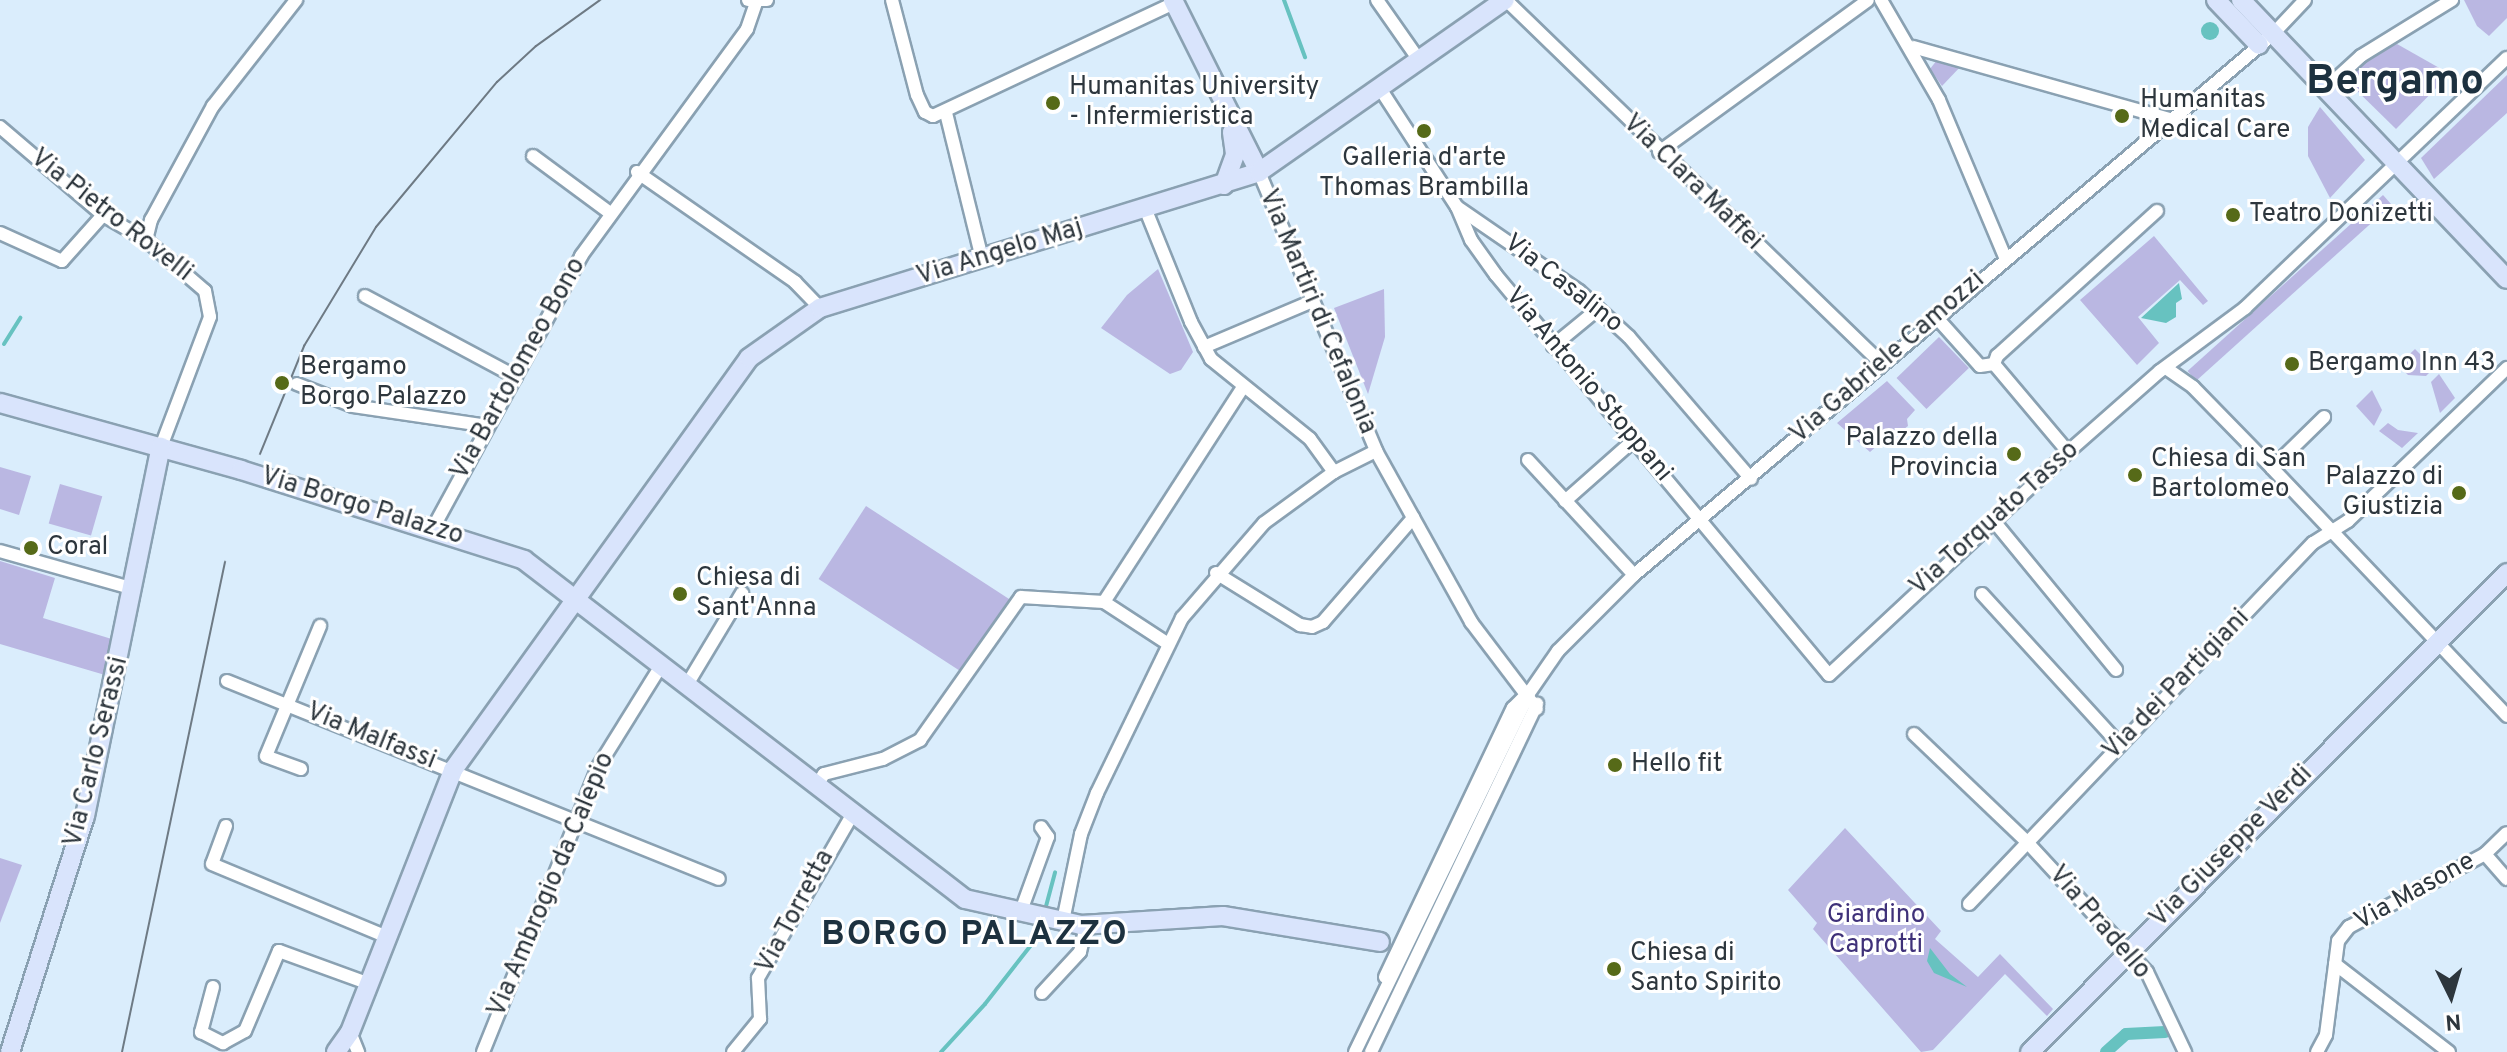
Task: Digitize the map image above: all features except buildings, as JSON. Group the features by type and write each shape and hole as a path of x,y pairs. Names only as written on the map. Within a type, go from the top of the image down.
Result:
{"street":[{"path":"892,0 925,112 946,113 1173,2 1259,172"},
{"path":"1377,0 1419,60"},
{"name":"Via Angelo Maj","path":"336,1052 350,1032 385,936 453,770 732,379 770,340 820,308 1259,172 1381,90 1506,0"},
{"name":"Via Clara Maffei","path":"1506,0 1659,152 1881,363"},
{"path":"1659,152 1868,0"},
{"path":"1881,0 1913,47 2005,257"},
{"path":"2216,0 2259,45 2292,55 2507,279"},
{"path":"2241,0 2259,45"},
{"name":"Via Gabriele Camozzi","path":"1413,945 1516,703 1529,693 1575,632 1634,575 1751,479 2005,257 2259,45 2305,0"},
{"path":"2325,89 2361,56 2452,0"},
{"path":"146,240 151,220 213,106 293,1"},
{"name":"Via Bartolomeo Bono","path":"433,528 610,213 637,172 678,125 750,20 755,1"},
{"path":"1913,47 2169,119"},
{"name":"Via Torquato Tasso","path":"1829,675 2068,452 2166,368 2245,308 2507,58"},
{"name":"Via Casalino","path":"1381,90 1457,207 1540,261 1629,337 1751,479"},
{"path":"946,113 982,258"},
{"path":"1224,185 1235,154 1229,117"},
{"name":"Via Pietro Rovelli","path":"0,127 103,215 146,240 205,291 210,317 161,447"},
{"path":"533,156 610,213"},
{"path":"637,172 795,282 820,308"},
{"name":"Via Martiri di Cefalonia","path":"1259,172 1376,451 1471,622 1513,680 1529,693 1537,709"},
{"name":"Via Antonio Stoppani","path":"1457,207 1471,240 1553,346 1829,675"},
{"path":"1145,208 1204,347 1243,387 1313,443 1334,472"},
{"path":"1994,364 1997,356 2157,211"},
{"path":"0,233 62,261 103,215"},
{"path":"365,296 516,377"},
{"path":"1204,347 1313,301"},
{"path":"1553,346 1598,309"},
{"path":"1937,318 1980,366 1994,364"},
{"path":"1994,364 2068,452"},
{"path":"2166,368 2193,387 2507,716"},
{"name":"Via dei Partigiani","path":"2027,842 2313,543 2332,532 2507,368"},
{"path":"297,384 353,406 488,426"},
{"path":"1104,602 1243,387"},
{"name":"Via Borgo Palazzo","path":"0,403 433,528 524,560 688,683 852,815 965,899 1086,925 1223,916 1380,942"},
{"path":"2272,468 2324,417"},
{"path":"1565,501 1634,440"},
{"name":"Via Carlo Serassi","path":"10,1052 85,816 161,447"},
{"path":"1061,920 1081,834 1167,643 1216,573 1264,523 1334,472 1376,451"},
{"path":"1528,460 1634,575"},
{"path":"1216,573 1300,625 1312,627 1323,622 1413,518"},
{"path":"1993,520 2116,670"},
{"path":"0,551 134,589"},
{"name":"Via Giuseppe Verdi","path":"2030,1052 2507,573"},
{"path":"688,683 742,593"},
{"path":"1982,594 2120,745"},
{"path":"817,785 824,774 883,759 920,740 1021,597 1104,602 1167,643"},
{"name":"Via Malfassi","path":"301,769 266,756 320,626"},
{"name":"Via Ambrogio da Calepio","path":"483,1052 573,823 624,720 662,664"},
{"name":"Via Gabriele Camozzi","path":"1413,945 1537,709 1542,673"},
{"name":"Via Malfassi","path":"227,681 453,770 573,823 719,879"},
{"name":"Via Gabriele Camozzi","path":"1520,740 1529,693"},
{"name":"Via Pradello","path":"1914,734 2027,842 2127,954 2147,972 2185,1052"},
{"name":"Via Torretta","path":"733,1052 760,1019 758,978 852,815"},
{"path":"226,826 212,864 385,936"},
{"path":"1025,912 1048,837 1041,827"},
{"name":"Via Masone","path":"2317,1052 2326,1035 2338,941 2349,927 2485,854 2507,833"},
{"name":"Via Pradello","path":"1969,904 2027,842"},
{"path":"2485,854 2507,879"},
{"path":"1042,993 1080,952 1086,925"},
{"path":"1380,942 1413,945"},
{"path":"1355,1052 1413,945"},
{"path":"1347,1052 1413,945"},
{"path":"213,987 201,1032 223,1043 245,1031 279,951 367,983"},
{"path":"2335,964 2449,1052"},
{"path":"1371,1052 1397,974"},
{"path":"350,1032 358,1052"}],"green space":[{"path":"2464,0 2507,0 2507,18 2489,36 2477,26"},
{"path":"2397,44 2450,74 2396,129 2347,81 2375,53"},
{"path":"1937,60 1962,65 1942,86 1930,69"},
{"path":"2507,75 2507,113 2434,179 2421,158"},
{"path":"2320,107 2365,160 2330,198 2308,156 2308,127"},
{"path":"2383,195 2392,205 2196,381 2188,371"},
{"path":"2154,236 2208,301 2203,305 2180,280 2138,317 2159,343 2137,365 2080,300"},
{"path":"1158,269 1193,352 1181,370 1170,374 1101,328 1127,295"},
{"path":"1384,289 1385,337 1368,394 1334,308"},
{"path":"1939,337 1969,368 1926,409 1897,378"},
{"path":"2415,349 2434,368 2426,376 2408,375 2398,365"},
{"path":"2439,374 2455,398 2440,413 2431,382"},
{"path":"1887,381 1915,410 1907,419 1908,426 1900,432 1896,429 1870,452 1837,423"},
{"path":"2372,390 2382,410 2374,426 2356,406"},
{"path":"2388,423 2398,430 2418,433 2402,448 2379,431"},
{"path":"0,467 31,476 19,515 0,509"},
{"path":"60,484 102,496 91,536 49,523"},
{"path":"866,506 1010,600 963,673 819,579"},
{"path":"0,561 55,578 43,618 115,640 105,675 0,644"},
{"name":"Giardino Caprotti","path":"1845,828 1941,931 1935,939 1978,977 2000,954 2053,1009 2047,1016 2005,974 1933,1050 1921,1052 1813,929 1817,923 1788,890"},
{"path":"0,858 22,865 0,923"}],"shaded area":[{"path":"2210,22 2219,31 2210,40 2201,31"},
{"path":"2179,283 2182,299 2176,303 2176,317 2166,323 2141,318"},
{"path":"1930,948 1950,974 1967,987 1934,973 1927,961"}],"waterway":[{"path":"1284,0 1305,57"},
{"path":"4,344 20,318"},
{"path":"1045,910 1055,872"},
{"path":"941,1052 985,1004 1035,940 1041,922"},
{"path":"2106,1052 2126,1034 2165,1032"}],"tram line":[{"path":"260,454 304,346 376,227 497,82 536,46 600,0"},
{"path":"122,1052 225,562"}],"place":[{"name":"Humanitas University - Infermieristica","path":"1053,103"},
{"name":"Humanitas Medical Care","path":"2122,116"},
{"name":"Galleria d'arte Thomas Brambilla","path":"1424,131"},
{"name":"Teatro Donizetti","path":"2233,215"},
{"name":"Bergamo Inn 43","path":"2292,364"},
{"name":"Bergamo Borgo Palazzo","path":"282,383"},
{"name":"Palazzo della Provincia","path":"2014,454"},
{"name":"Chiesa di San Bartolomeo","path":"2135,475"},
{"name":"Palazzo di Giustizia","path":"2459,493"},
{"name":"Coral","path":"31,548"},
{"name":"Chiesa di Sant'Anna","path":"680,594"},
{"name":"Hello fit","path":"1615,765"},
{"name":"Chiesa di Santo Spirito","path":"1614,969"}],"district":[{"name":"Bergamo","path":"2395,83"},
{"name":"BORGO PALAZZO","path":"975,936"}]}
